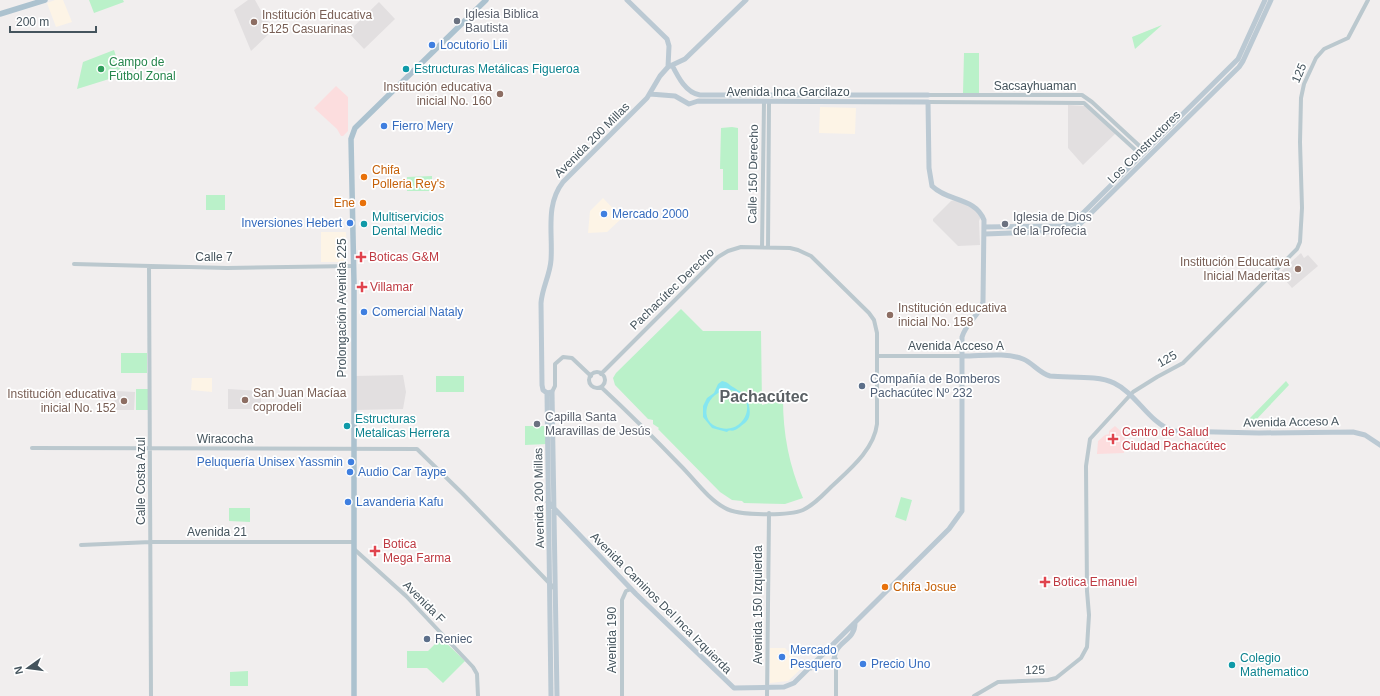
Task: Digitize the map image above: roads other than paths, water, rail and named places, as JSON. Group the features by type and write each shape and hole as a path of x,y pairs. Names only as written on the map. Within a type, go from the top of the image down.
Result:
{"main road":[{"path":"0,14 45,0"},
{"name":"Prolongación Avenida 225","path":"354,696 354,448 353,266 350,176 351,139 353,132 486,0"},
{"path":"627,0 667,39 669,46 670,66"},
{"name":"Avenida 200 Millas","path":"551,696 548,502 549,393 543,390 542,385 541,303 542,291 551,260 552,209 554,197 563,182 650,94 660,76 670,66 685,59 746,0"},
{"name":"Los Constructores","path":"984,227 1055,226 1071,224 1082,215 1238,59 1265,0"},
{"name":"Los Constructores","path":"985,234 1068,231 1077,227 1239,67 1271,0"},
{"name":"Avenida Inca Garcilazo","path":"670,66 688,89 694,94 700,95 928,95"},
{"name":"Avenida Inca Garcilazo","path":"650,94 675,96 689,104 698,101 928,102"},
{"name":"Avenida Caminos Del Inca Izquierda","path":"548,502 632,589 731,686 767,688 790,686 808,670 949,529 962,511 964,331 978,312 983,302 985,234 982,214 972,204 940,192 932,186 929,168 928,102"},
{"name":"Avenida Acceso A","path":"963,356 1004,355 1018,357 1027,361 1046,375 1115,383 1130,395 1161,425 1177,432 1353,432 1369,437 1380,445"},
{"path":"549,393 555,509 557,696"},
{"name":"Avenida Caminos Del Inca Izquierda","path":"808,670 828,664 836,659 836,652 851,636 855,623"},
{"path":"845,632 849,633 851,636"},
{"path":"823,654 828,664"}],"street":[{"name":"125","path":"974,696 998,682 1048,680 1056,678 1082,658 1086,650 1089,615 1087,591 1088,447 1094,433 1117,411 1130,395 1156,377 1183,363 1297,249 1300,242 1302,208 1300,142 1301,98 1304,84 1316,58 1324,49 1348,38 1368,0"},
{"name":"Sacsayhuaman","path":"928,95 1082,95 1092,102 1143,153"},
{"name":"Calle 150 Derecho","path":"762,247 766,102"},
{"name":"Calle 150 Derecho","path":"766,102 768,247"},
{"path":"928,102 1084,103 1143,153"},
{"name":"Pachacútec Derecho","path":"601,374 718,257 728,251 741,247 790,248 811,256 869,313 874,320 877,329 877,424 874,437 864,452 814,503 803,510 792,513 738,512 726,509 720,505 630,414 601,387"},
{"name":"Calle 7","path":"74,264 219,268 353,266"},
{"name":"Calle Costa Azul","path":"149,266 151,696"},
{"name":"Avenida Acceso A","path":"878,356 963,356"},
{"path":"549,393 555,386 556,364 563,357 572,358 591,376"},
{"path":"596,373 601,374 605,382 601,387 597,388 591,385 589,379 591,376 596,373"},
{"name":"Wiracocha","path":"32,448 304,450 354,448 417,449 550,584"},
{"name":"Avenida 150 Izquierda","path":"767,696 769,513"},
{"name":"Avenida 21","path":"81,545 151,542 354,542"},
{"name":"Avenida F","path":"354,549 383,577 406,596 473,667 477,674 478,696"},
{"path":"550,584 555,589"},
{"name":"Avenida 190","path":"622,696 622,604 624,594 632,589"},
{"path":"836,659 836,696"},
{"path":"828,664 836,677"}],"water":[{"path":"722,381 726,382 744,394 747,398 750,412 749,417 745,423 734,431 727,432 712,428 703,417 703,406 707,398 714,393 718,384","holes":["730,390 739,393 745,399 747,406 743,420 738,425 730,428 721,428 713,425 708,420 707,414 707,407 710,401 715,395 722,391"]}],"place":[{"name":"Iglesia Biblica Bautista","path":"457,21"},
{"name":"Institución Educativa 5125 Casuarinas","path":"254,22"},
{"name":"Locutorio Lili","path":"432,45"},
{"name":"Campo de Fútbol Zonal","path":"101,69"},
{"name":"Estructuras Metálicas Figueroa","path":"406,69"},
{"name":"Institución educativa inicial No. 160","path":"500,94"},
{"name":"Fierro Mery","path":"384,126"},
{"name":"Chifa Polleria Rey's","path":"364,177"},
{"name":"Ene","path":"363,203"},
{"name":"Mercado 2000","path":"604,214"},
{"name":"Inversiones Hebert","path":"350,223"},
{"name":"Multiservicios Dental Medic","path":"364,224"},
{"name":"Iglesia de Dios de la Profecia","path":"1005,224"},
{"name":"Boticas G&M","path":"361,257"},
{"name":"Institución Educativa Inicial Maderitas","path":"1298,269"},
{"name":"Villamar","path":"362,287"},
{"name":"Comercial Nataly","path":"364,312"},
{"name":"Institución educativa inicial No. 158","path":"890,315"},
{"name":"Compañía de Bomberos Pachacútec Nº 232","path":"862,386"},
{"name":"San Juan Macíaa coprodeli","path":"245,400"},
{"name":"Institución educativa inicial No. 152","path":"124,401"},
{"name":"Capilla Santa Maravillas de Jesús","path":"537,424"},
{"name":"Estructuras Metalicas Herrera","path":"347,426"},
{"name":"Centro de Salud Ciudad Pachacútec","path":"1113,439"},
{"name":"Peluquería Unisex Yassmin","path":"351,462"},
{"name":"Audio Car Taype","path":"350,472"},
{"name":"Lavanderia Kafu","path":"348,502"},
{"name":"Botica Mega Farma","path":"375,551"},
{"name":"Botica Emanuel","path":"1045,582"},
{"name":"Chifa Josue","path":"885,587"},
{"name":"Reniec","path":"427,639"},
{"name":"Mercado Pesquero","path":"782,657"},
{"name":"Precio Uno","path":"863,664"},
{"name":"Colegio Mathematico","path":"1232,665"}],"district":[{"name":"Pachacútec","path":"764,396"}]}
